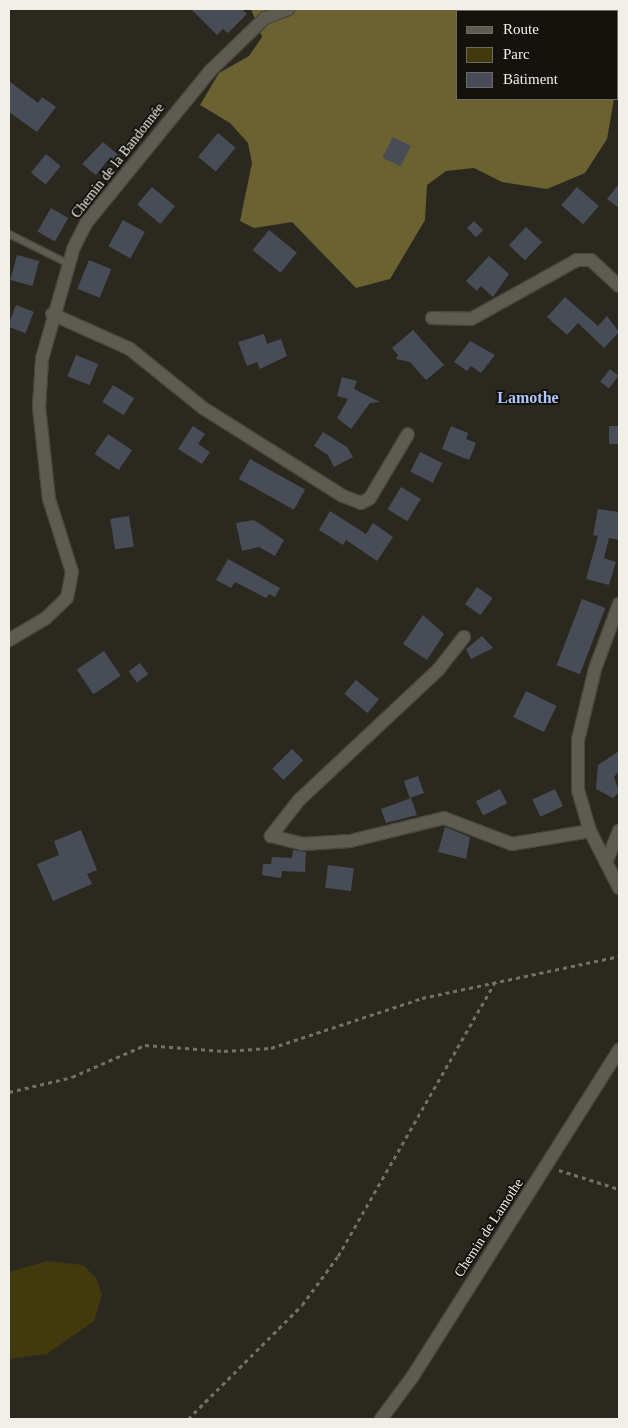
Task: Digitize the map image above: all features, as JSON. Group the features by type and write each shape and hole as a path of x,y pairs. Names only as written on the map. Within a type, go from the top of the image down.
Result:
{"street":[{"name":"Chemin de la Bandonnée","path":"9,640 46,618 67,598 72,572 49,499 40,445 42,359 52,314 67,263 87,222 210,70 266,18 288,9"},
{"path":"432,318 471,319 577,260 591,260 619,286"},
{"path":"52,314 130,349 203,408 343,496 361,503 370,498 408,434"},
{"path":"619,604 595,669 578,740 578,790 590,831 619,888"},
{"path":"464,636 438,670 299,800 271,836 302,844 350,841 444,818 512,844 590,831"},
{"path":"606,862 619,832"},
{"name":"Chemin de Lamothe","path":"381,1419 548,1166 619,1050"}],"lane":[{"path":"9,234 67,263"}],"path":[{"path":"9,1092 72,1077 145,1045 224,1051 271,1048 302,1040 358,1016 494,983 619,956"},
{"path":"188,1419 302,1305 338,1256 494,983"},
{"path":"548,1166 619,1189"}],"green space":[{"path":"47,1261 83,1265 96,1278 102,1295 94,1321 47,1354 9,1359 9,1272"}],"shaded area":[{"path":"251,9 619,9 618,46 618,10 456,10 456,100 614,100 607,139 585,173 547,189 502,182 474,168 446,171 427,185 425,220 390,279 356,288 292,222 254,228 240,221 252,163 248,143 230,123 200,105 219,73 249,56 262,37"}],"building":[{"path":"191,9 242,9 247,14 228,33 223,29 217,35"},
{"path":"9,81 38,103 42,97 56,107 37,132 9,112"},
{"path":"218,133 236,148 216,172 198,157"},
{"path":"393,137 411,146 400,167 383,157"},
{"path":"103,142 122,158 115,167 107,161 96,175 82,164"},
{"path":"46,154 61,166 46,185 31,173"},
{"path":"619,184 619,208 607,199"},
{"path":"152,187 175,206 160,224 137,205"},
{"path":"577,187 599,206 583,224 561,205"},
{"path":"51,208 68,218 55,241 38,231"},
{"path":"123,220 145,232 130,258 108,246"},
{"path":"474,221 483,230 476,237 467,228"},
{"path":"526,227 542,242 525,260 509,245"},
{"path":"269,230 297,253 281,273 253,250"},
{"path":"17,255 39,261 32,286 10,280"},
{"path":"489,256 509,274 493,297 481,286 477,291 466,281"},
{"path":"89,260 111,269 100,298 77,289"},
{"path":"565,297 598,326 607,316 619,332 604,348 578,323 567,335 547,317"},
{"path":"16,305 34,312 25,333 9,327"},
{"path":"413,330 444,365 426,380 410,362 396,359 398,355 392,348"},
{"path":"264,334 267,344 281,339 287,356 260,369 257,362 247,366 238,342"},
{"path":"470,341 495,355 481,373 471,366 467,371 454,362"},
{"path":"76,355 98,364 90,385 67,376"},
{"path":"610,369 619,376 609,388 600,382"},
{"path":"342,377 357,381 354,389 380,402 370,403 351,429 337,418 348,399 337,396"},
{"path":"113,385 134,398 124,415 102,402"},
{"path":"193,426 205,434 198,444 210,452 202,464 178,449"},
{"path":"451,426 468,433 466,439 476,443 469,460 442,449"},
{"path":"609,426 619,426 619,444 609,444"},
{"path":"323,432 347,447 353,457 334,467 328,455 314,446"},
{"path":"108,434 132,450 119,470 95,454"},
{"path":"420,452 442,463 433,483 410,472"},
{"path":"250,459 305,490 294,510 239,479"},
{"path":"401,487 421,499 407,521 388,509"},
{"path":"598,509 619,512 619,540 609,538 604,558 616,562 609,585 586,579 598,536 593,535"},
{"path":"330,511 366,534 373,523 393,537 377,561 346,540 343,545 319,530"},
{"path":"129,516 134,547 115,550 110,519"},
{"path":"254,520 284,540 275,556 259,547 242,551 236,523"},
{"path":"228,559 280,588 275,597 269,594 266,598 235,582 231,588 216,580"},
{"path":"477,587 493,598 481,615 465,604"},
{"path":"582,599 605,608 580,674 557,665"},
{"path":"423,615 444,634 427,660 403,644"},
{"path":"482,636 493,648 471,659 466,649"},
{"path":"104,651 121,676 93,694 77,669"},
{"path":"140,663 148,674 137,683 129,671"},
{"path":"356,680 379,699 367,713 344,694"},
{"path":"526,691 557,706 544,732 513,717"},
{"path":"292,749 303,760 284,780 272,769"},
{"path":"619,751 619,771 614,777 619,792 613,798 596,789 598,765"},
{"path":"418,776 424,793 410,798 404,781"},
{"path":"500,789 507,803 483,816 476,801"},
{"path":"555,789 563,806 540,817 532,800"},
{"path":"411,798 417,815 386,823 381,809"},
{"path":"445,827 470,837 466,859 438,852"},
{"path":"81,830 97,870 87,874 92,884 53,901 37,864 59,855 54,841"},
{"path":"293,850 306,852 305,872 282,871 281,878 262,875 263,864 271,864 272,857 292,858"},
{"path":"328,865 354,868 351,891 325,888"}],"district":[{"name":"Lamothe","path":"528,398"}]}
